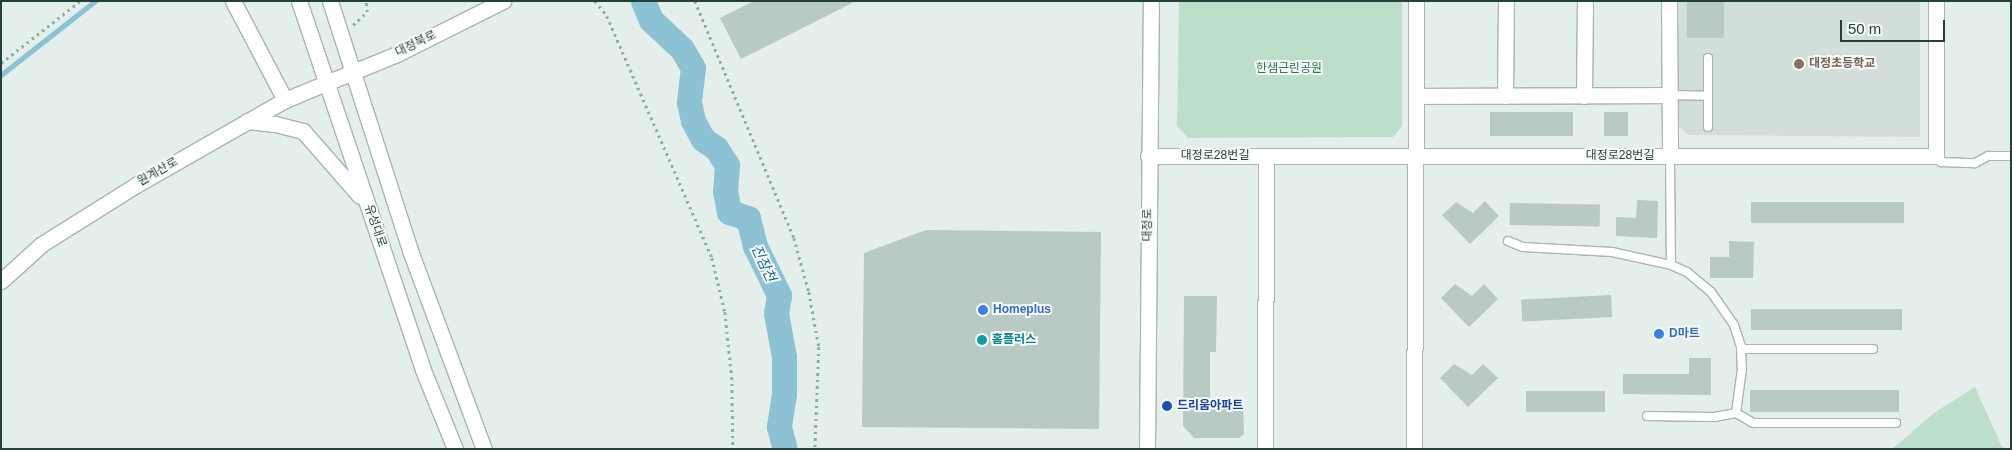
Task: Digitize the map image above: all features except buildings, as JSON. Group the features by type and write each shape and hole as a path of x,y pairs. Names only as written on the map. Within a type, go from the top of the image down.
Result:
{"street":[{"path":"233,1 284,100"},
{"name":"유성대로","path":"299,1 423,370 454,449"},
{"name":"유성대로","path":"330,1 355,73 410,253 484,449"},
{"name":"대정북로","path":"326,83 355,73 503,1"},
{"name":"대정로","path":"1147,449 1150,1"},
{"path":"1414,449 1416,1"},
{"path":"1505,96 1506,1"},
{"path":"1584,96 1585,1"},
{"path":"1669,1 1670,156"},
{"path":"1936,1 1936,156"},
{"name":"원계산로","path":"1,281 42,244 136,185 284,100 326,83"},
{"path":"1416,96 1669,96"},
{"path":"247,121 276,124 303,132 351,182 370,209"},
{"name":"대정로28번길","path":"1148,156 1936,156"},
{"path":"1265,449 1266,156"}],"lane":[{"path":"1708,58 1708,127"},
{"path":"1669,96 1708,96"},
{"path":"1670,156 1671,266"},
{"path":"1936,156 1941,162 1975,163 1988,156 2011,156"},
{"path":"1508,241 1523,248 1612,252 1671,266 1698,280 1724,308 1734,325 1741,350 1742,369 1736,414"},
{"path":"1741,350 1873,349"},
{"path":"1648,416 1714,417 1736,414 1753,424 1896,423"}],"path":[{"path":"1,63 80,1"},
{"path":"354,24 366,12 366,1"},
{"path":"595,1 607,16 712,258 725,312 732,377 733,449"},
{"path":"696,1 794,238 809,292 819,347 815,449"}],"shaded area":[{"name":"대정초등학교","path":"1679,1 1920,1 1920,137 1689,135 1678,126"}],"green space":[{"name":"한샘근린공원","path":"1179,1 1402,1 1402,126 1393,137 1188,138 1177,126"},
{"path":"1975,387 2002,447 2011,449 1892,449 1934,413"}],"waterway":[{"path":"1,75 95,1"},
{"name":"진잠천","path":"643,1 651,20 682,49 693,68 689,102 693,121 703,139 716,148 727,165 725,191 729,212 748,218 755,246 779,295 776,313 784,357 784,394 779,427 785,449"}],"place":[{"name":"대정초등학교","path":"1799,64"},
{"name":"Homeplus","path":"983,310"},
{"name":"D마트","path":"1659,334"},
{"name":"홈플러스","path":"982,340"},
{"name":"드리움아파트","path":"1167,406"}]}
